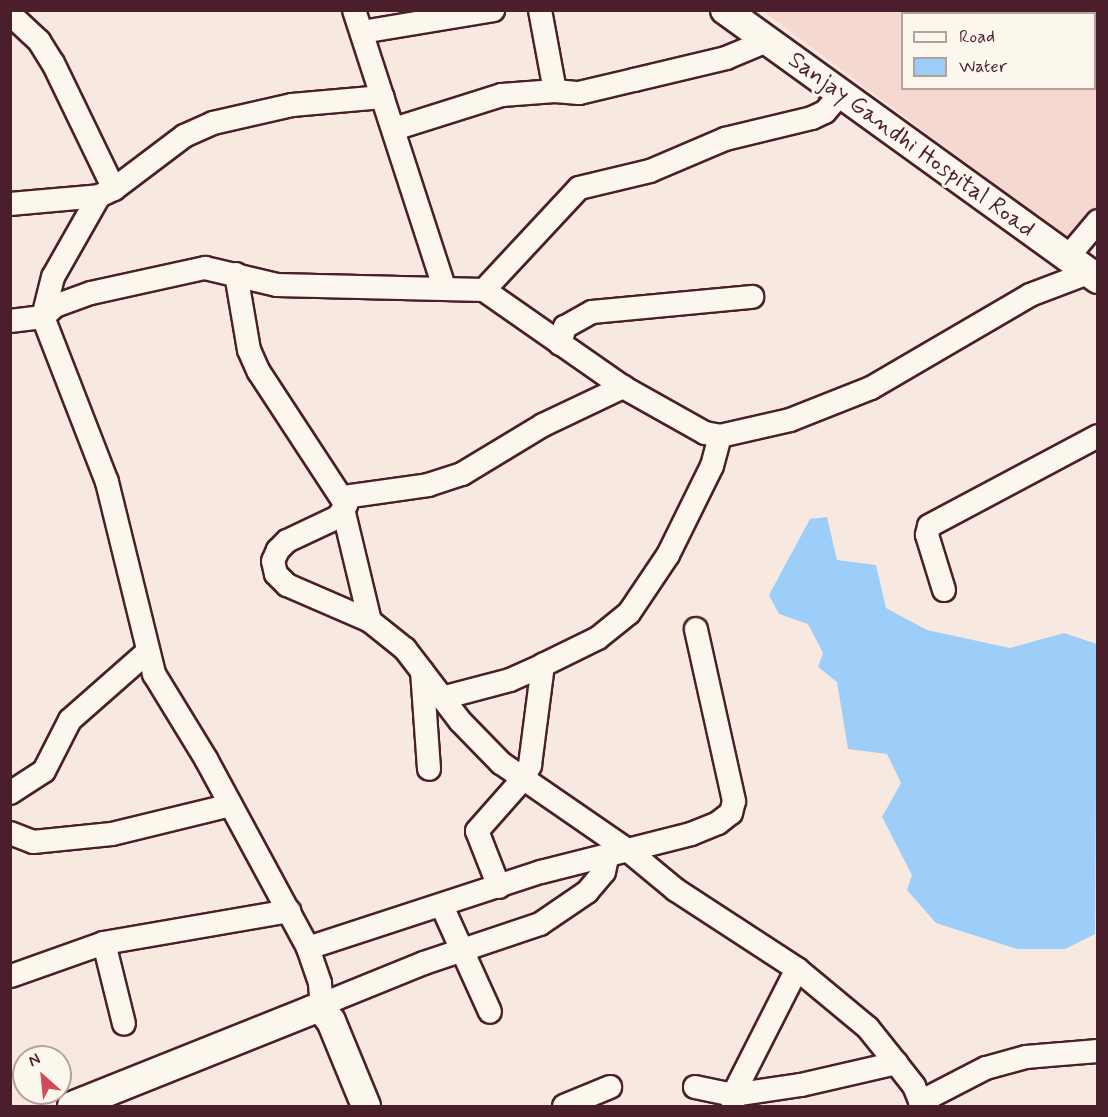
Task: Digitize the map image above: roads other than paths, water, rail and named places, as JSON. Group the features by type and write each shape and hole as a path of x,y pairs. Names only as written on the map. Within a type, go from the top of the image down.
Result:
{"main road":[{"name":"Sanjay Gandhi Hospital Road","path":"725,10 1088,270"},
{"path":"72,1107 296,1014 323,1007 331,1021 366,1107"}],"street":[{"path":"354,10 444,287"},
{"path":"362,32 493,10"},
{"path":"540,10 555,91"},
{"path":"10,14 39,41 53,63 106,192"},
{"path":"394,129 502,95 555,91 579,93 726,58 767,41"},
{"path":"484,290 579,188 650,171 725,139 813,118 825,112 840,94"},
{"path":"384,97 292,105 213,123 184,136 106,192 53,277 43,317 107,482 147,652 165,696 231,805 308,948 323,1007 464,950 525,931 555,916 598,881 607,858"},
{"path":"10,204 106,192"},
{"path":"10,321 43,317 68,300 192,269 236,274 283,285 444,287 484,290 623,387 705,433 720,436 790,420 871,388 1030,295 1088,270 1098,221"},
{"path":"236,274 249,350 259,372 344,505 370,621"},
{"path":"560,344 565,327 592,312 752,297"},
{"path":"623,387 543,425 462,474 428,485 344,505 287,541 273,561 276,574 287,585 370,621 405,649 476,740 523,779 630,852 676,890 797,969 868,1028 914,1086 921,1104 986,1068 1026,1057 1098,1051"},
{"path":"442,698 510,680 543,666 609,630 645,592 712,466 720,436"},
{"path":"944,590 927,535 929,526 1098,436"},
{"path":"308,948 541,872 630,852 718,823 731,813 734,801 696,629"},
{"path":"10,794 44,771 70,720 147,652"},
{"path":"499,886 477,831 523,779 535,748 543,666"},
{"path":"422,671 429,769"},
{"path":"10,833 33,842 112,834 231,805"},
{"path":"442,906 464,950 490,1012"},
{"path":"11,976 104,943 289,911"},
{"path":"104,943 124,1024"},
{"path":"733,1101 797,969"},
{"path":"695,1088 733,1101 896,1063"},
{"path":"564,1107 610,1087"}],"water":[{"path":"827,517 837,560 876,565 886,608 927,630 1010,648 1064,633 1097,644 1095,934 1065,949 1017,949 936,923 907,890 912,875 882,817 901,783 887,754 848,749 837,682 818,667 823,653 808,624 779,614 769,595 810,519"}]}
